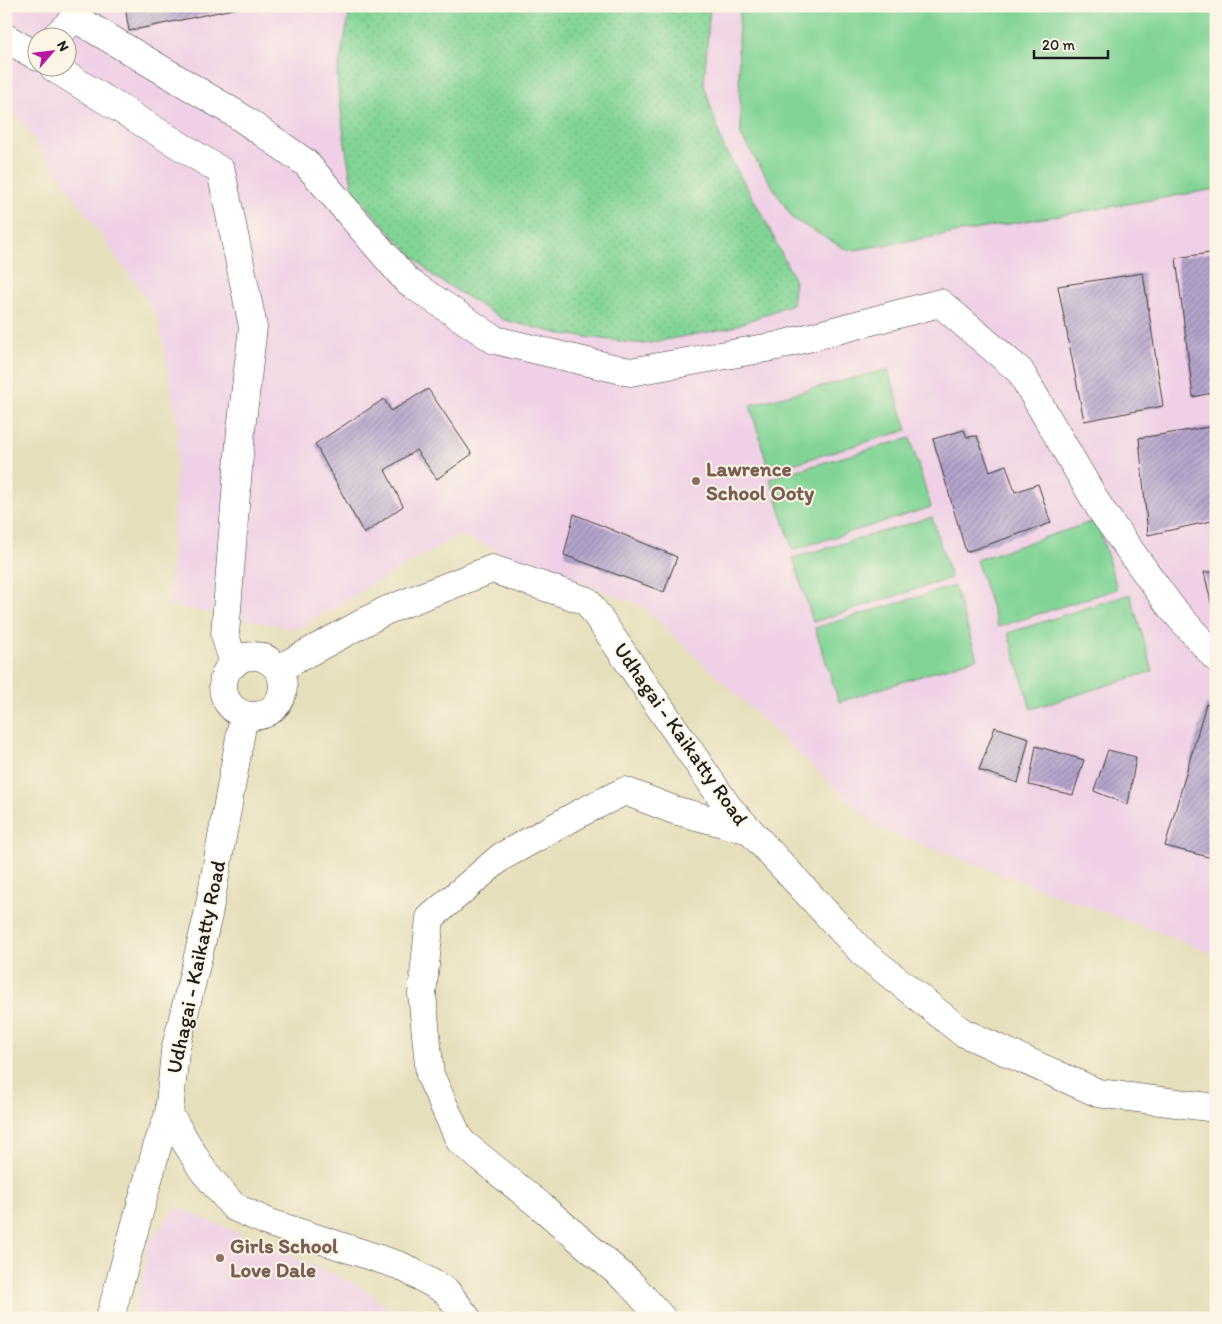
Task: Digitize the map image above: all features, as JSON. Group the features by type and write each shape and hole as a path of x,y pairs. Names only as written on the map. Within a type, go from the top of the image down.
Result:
{"street":[{"path":"66,28 74,18 243,120 306,163 408,281 495,340 630,372 777,346 940,303 1020,371 1101,510 1170,606 1216,658"},
{"path":"6,38 28,47"},
{"path":"78,76 222,171 254,327 241,430 225,635 234,664"},
{"name":"Udhagai - Kaikatty Road","path":"278,669 385,611 492,569 587,601 728,807 862,952 962,1032 1098,1093 1216,1108"},
{"path":"257,656 269,661 278,669 283,689 280,700 274,708 265,714 255,716 244,715 228,702 224,692 224,682 227,672 234,664 245,658 257,656"},
{"name":"Udhagai - Kaikatty Road","path":"110,1318 157,1147 169,1114 175,1051 208,915 244,715"},
{"path":"662,1318 629,1282 542,1207 460,1141 430,1075 422,994 430,918 501,857 584,811 625,792 674,810 749,830"},
{"path":"169,1114 202,1169 234,1207 270,1223 401,1266 446,1291 466,1318"}],"shaded area":[{"name":"Lawrence School Ooty","path":"6,6 1216,6 1216,954 878,828 642,606 458,535 297,629 169,605 178,428 158,316 6,100"},
{"name":"Girls School Love Dale","path":"177,1207 359,1285 400,1318 132,1318 144,1271 147,1244"}],"green space":[{"path":"351,6 710,6 704,85 723,146 763,216 795,281 792,304 730,328 644,344 561,334 504,320 433,276 397,240 353,191 337,76"},
{"path":"740,6 1216,6 1216,189 849,251 793,219 741,136 738,42"},
{"path":"888,369 907,430 769,471 750,405"},
{"path":"910,438 931,507 793,550 770,478"},
{"path":"932,517 951,578 813,622 793,558"},
{"path":"1097,520 1117,589 998,627 976,560"},
{"path":"954,586 977,658 839,702 815,628"},
{"path":"1130,594 1153,671 1031,709 1008,633"}],"building":[{"path":"125,6 242,6 242,7 129,31"},
{"path":"1216,252 1216,392 1193,397 1176,258"},
{"path":"1143,273 1163,406 1084,421 1058,286"},
{"path":"428,389 472,454 437,479 416,450 385,470 403,506 364,534 315,444 384,399 391,411"},
{"path":"1216,426 1216,520 1148,535 1139,438"},
{"path":"964,430 967,437 977,436 990,471 1006,465 1015,492 1038,484 1051,523 966,552 933,439"},
{"path":"574,514 677,557 664,592 564,555"},
{"path":"1204,572 1216,572 1216,619 1215,619"},
{"path":"1206,704 1216,708 1216,859 1165,846"},
{"path":"995,727 1029,738 1018,783 979,770"},
{"path":"1036,746 1084,760 1073,795 1029,785"},
{"path":"1108,750 1136,757 1128,805 1094,791"}],"place":[{"name":"Lawrence School Ooty","path":"696,481"},
{"name":"Girls School Love Dale","path":"220,1258"}]}
